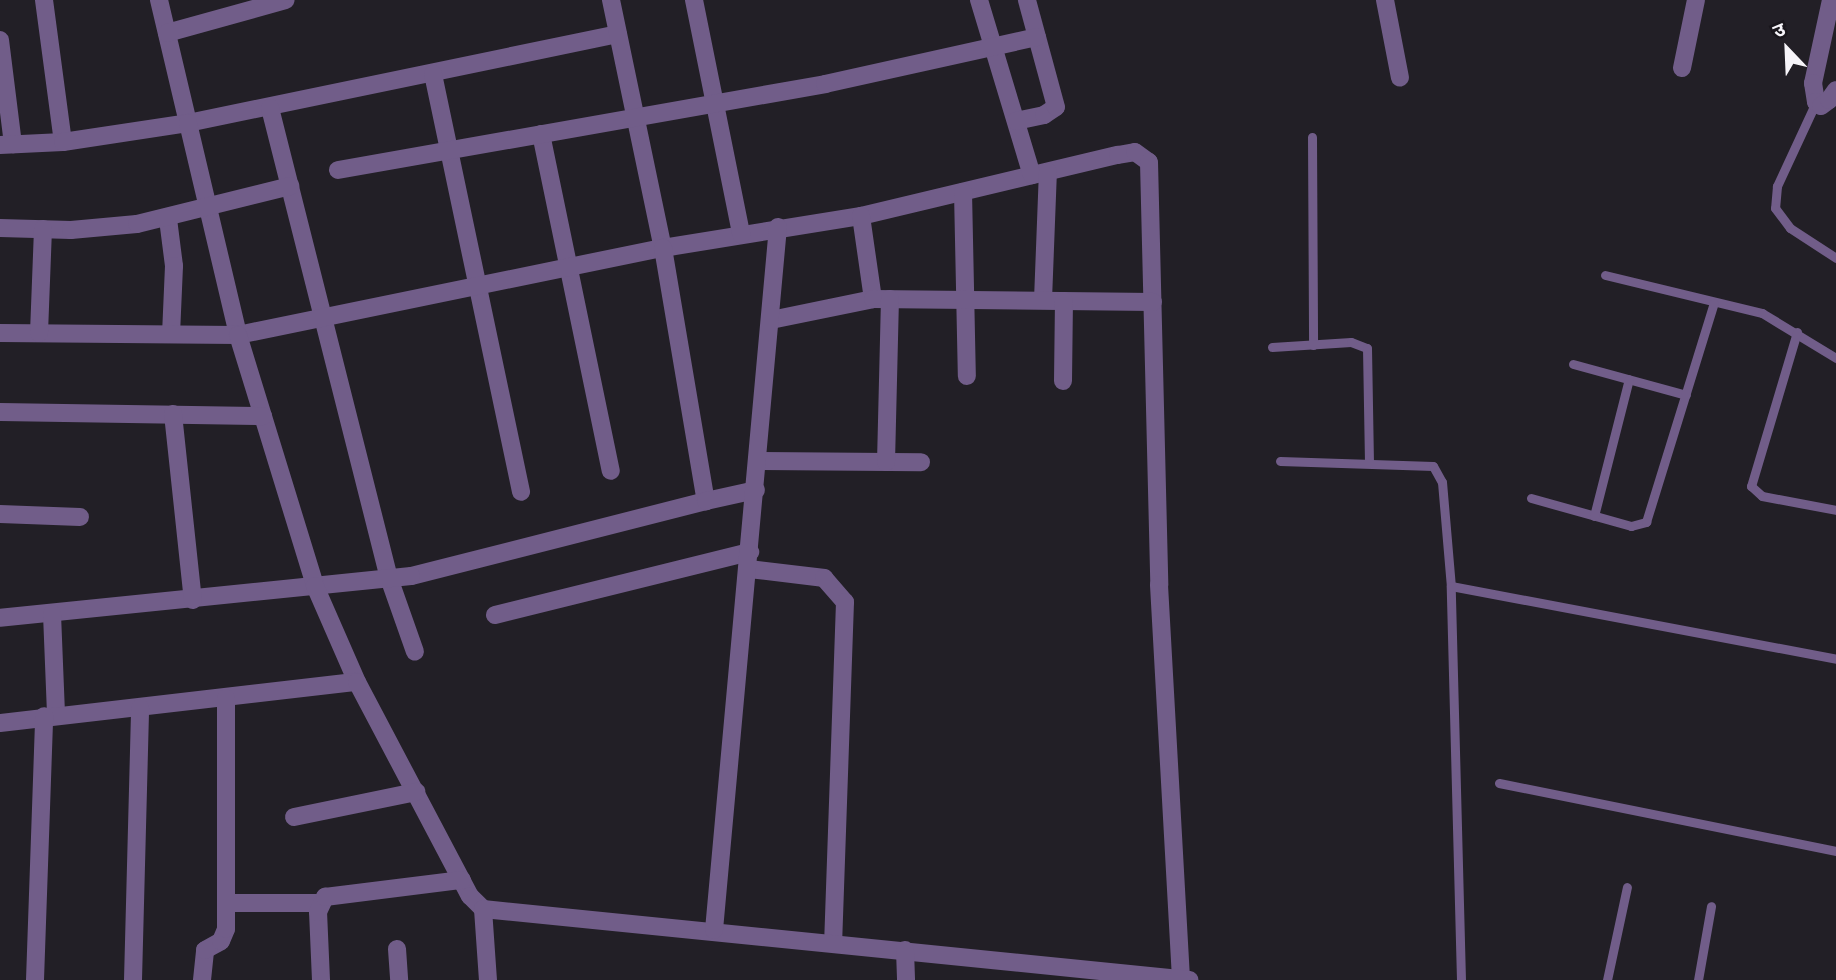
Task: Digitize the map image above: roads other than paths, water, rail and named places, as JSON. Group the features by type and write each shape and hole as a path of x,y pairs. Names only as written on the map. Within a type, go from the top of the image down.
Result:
{"street":[{"path":"44,0 63,142"},
{"path":"159,0 211,206 238,335 315,586 357,682 462,880 484,909 488,980"},
{"path":"167,33 286,0"},
{"path":"611,0 663,248 706,501"},
{"path":"694,0 741,234"},
{"path":"979,0 996,47 1016,121 1040,173 1043,300"},
{"path":"1016,121 1044,115 1056,107 1027,0"},
{"path":"1385,0 1400,78"},
{"path":"1682,68 1696,0"},
{"path":"1831,0 1813,83 1816,102 1821,106 1836,90"},
{"path":"0,40 6,144 63,142 188,123 618,34"},
{"path":"338,170 715,103 1037,37"},
{"path":"433,74 521,492"},
{"path":"270,108 320,318 390,578 415,652"},
{"path":"541,134 611,471"},
{"path":"0,333 238,335 663,248 861,216 1118,155 1144,154 1149,162 1159,586 1181,979"},
{"path":"0,228 108,227 168,219 290,186"},
{"path":"962,192 967,376"},
{"path":"861,216 881,299 886,462"},
{"path":"168,219 174,266 171,334"},
{"path":"714,930 750,560 778,228"},
{"path":"39,333 43,229"},
{"path":"771,320 881,299 1153,302"},
{"path":"1063,381 1064,301"},
{"path":"0,412 263,416"},
{"path":"173,414 192,600"},
{"path":"759,461 921,462"},
{"path":"0,618 390,578 756,490"},
{"path":"0,514 80,517"},
{"path":"495,615 750,560 824,578 845,602 833,943"},
{"path":"35,980 50,716 52,614"},
{"path":"0,723 357,682"},
{"path":"202,980 205,950 225,937 226,698"},
{"path":"133,980 140,708"},
{"path":"294,817 416,792"},
{"path":"226,903 318,903 336,894 462,880"},
{"path":"318,903 321,980"},
{"path":"484,909 714,930 1189,980"},
{"path":"397,949 399,980"},
{"path":"905,950 906,980"}],"lane":[{"path":"1816,102 1777,186 1775,208 1790,228 1836,258"},
{"path":"1312,137 1313,345"},
{"path":"1605,275 1762,313 1836,358"},
{"path":"1531,498 1631,526 1646,522 1714,303"},
{"path":"1797,332 1751,486 1762,496 1836,510"},
{"path":"1272,347 1351,342 1367,348 1369,463"},
{"path":"1573,364 1686,396"},
{"path":"1594,516 1629,379"},
{"path":"1280,461 1420,464 1439,472 1451,586 1461,980"},
{"path":"1451,586 1836,659"},
{"path":"1499,783 1836,851"},
{"path":"1607,980 1627,887"},
{"path":"1698,980 1712,906"}]}
